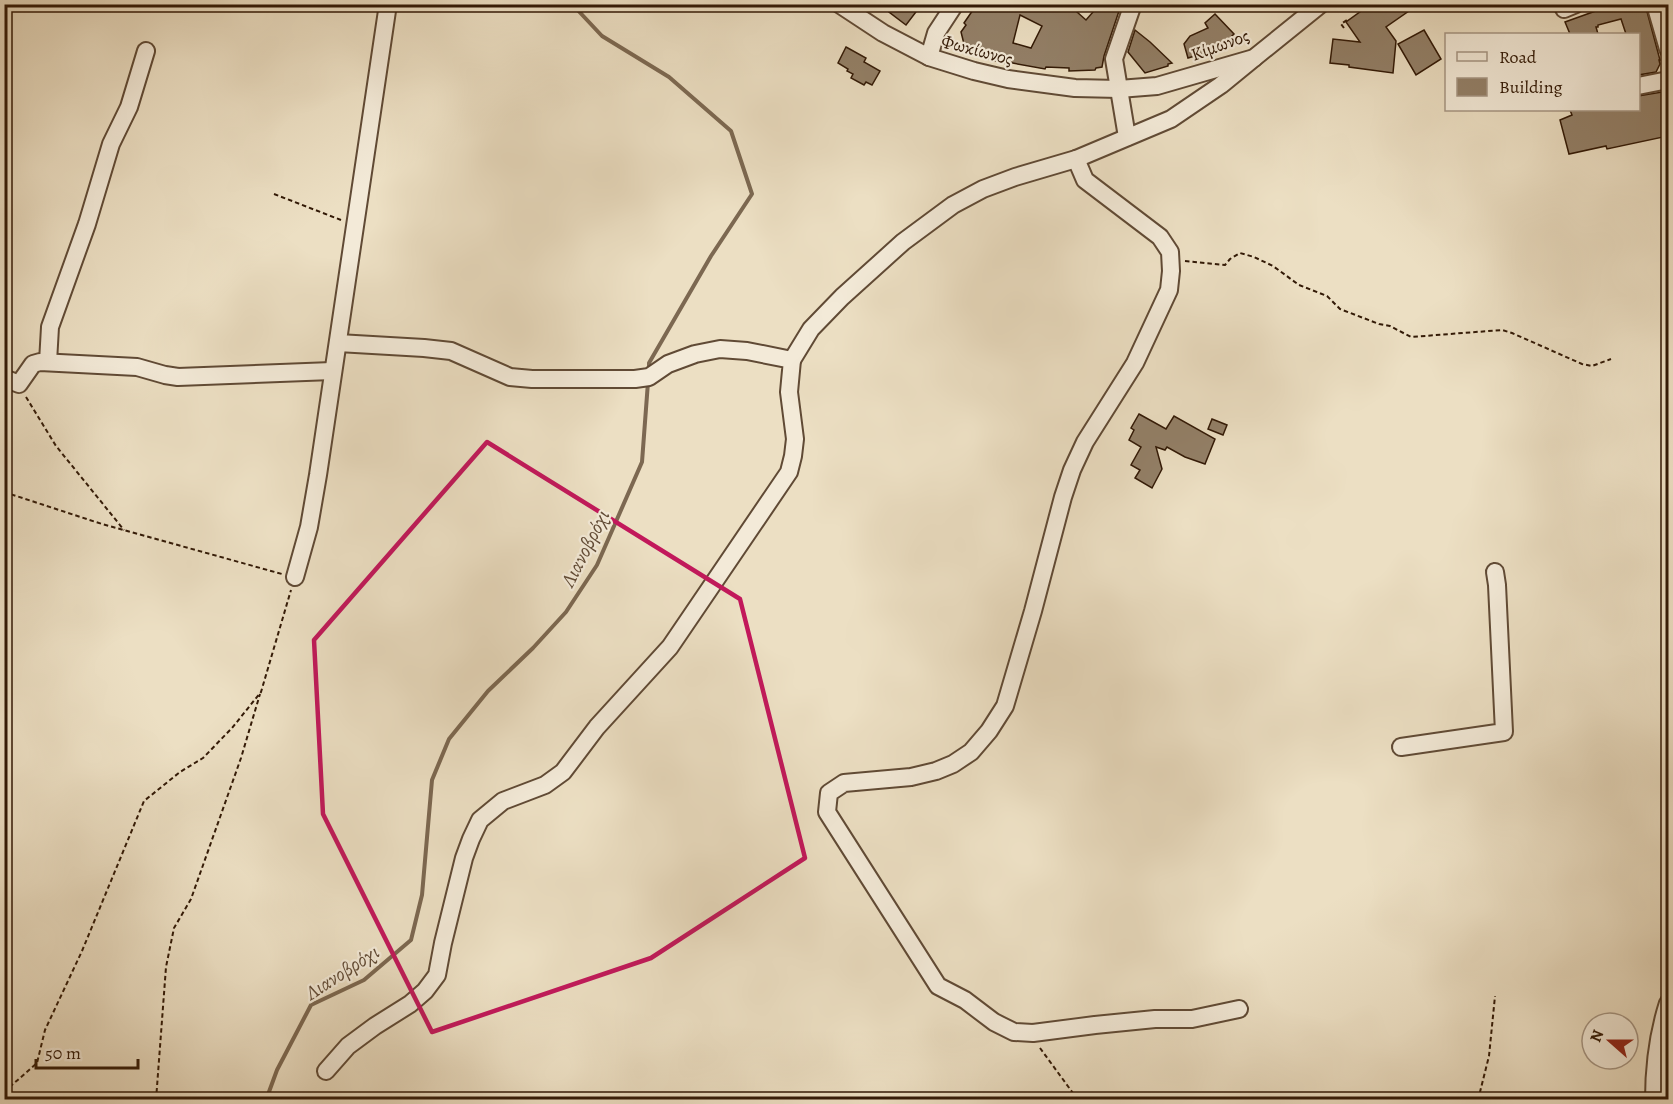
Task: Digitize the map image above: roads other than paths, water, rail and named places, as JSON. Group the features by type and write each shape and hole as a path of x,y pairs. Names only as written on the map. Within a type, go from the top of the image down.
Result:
{"street":[{"path":"295,577 309,527 318,475 387,4"},
{"name":"Φωκίωνος","path":"839,4 883,33 929,57 974,71 1008,79 1075,88 1119,89"},
{"path":"929,57 936,33 955,4"},
{"path":"1127,137 1114,59 1133,4"},
{"name":"Κίμωνος","path":"1119,89 1157,86 1254,58 1321,4"},
{"path":"1655,4 1668,49"},
{"path":"48,362 50,327 87,224 111,144 129,106 146,51"},
{"path":"326,1071 348,1046 410,1004 425,991 437,975 464,858 480,820 502,801 545,785 563,772 597,728 670,647 789,472 795,439 789,392 792,360 811,329 842,297 903,242 953,205 983,189 1076,159 1171,118 1221,85 1254,58"},
{"path":"1640,86 1665,81"},
{"path":"1076,159 1085,180 1160,237 1170,252 1169,290 1135,363 1085,442 1072,470 1005,706 989,731 971,752 953,764 936,771 911,777 844,783 829,793 827,812 938,986 965,1000 994,1022 1014,1032 1033,1033 1155,1019 1192,1019 1239,1008"},
{"path":"338,344 451,351 510,377 532,379 649,377 668,364 695,354 720,349 747,351 792,360"},
{"path":"12,381 33,364 48,362 137,367 178,377 332,371"},
{"path":"1401,747 1504,732 1495,572"},
{"path":"1654,1100 1657,1047 1668,1003"}],"waterway":[{"name":"Λιανοβρόχι","path":"572,4 602,36 669,77 731,131 752,194 711,256 649,363 649,371"},
{"name":"Λιανοβρόχι","path":"266,1100 277,1070 311,1005 364,980 411,940 422,895 432,780 449,739 488,691 533,648 566,612 597,565 642,462 648,382"}]}
